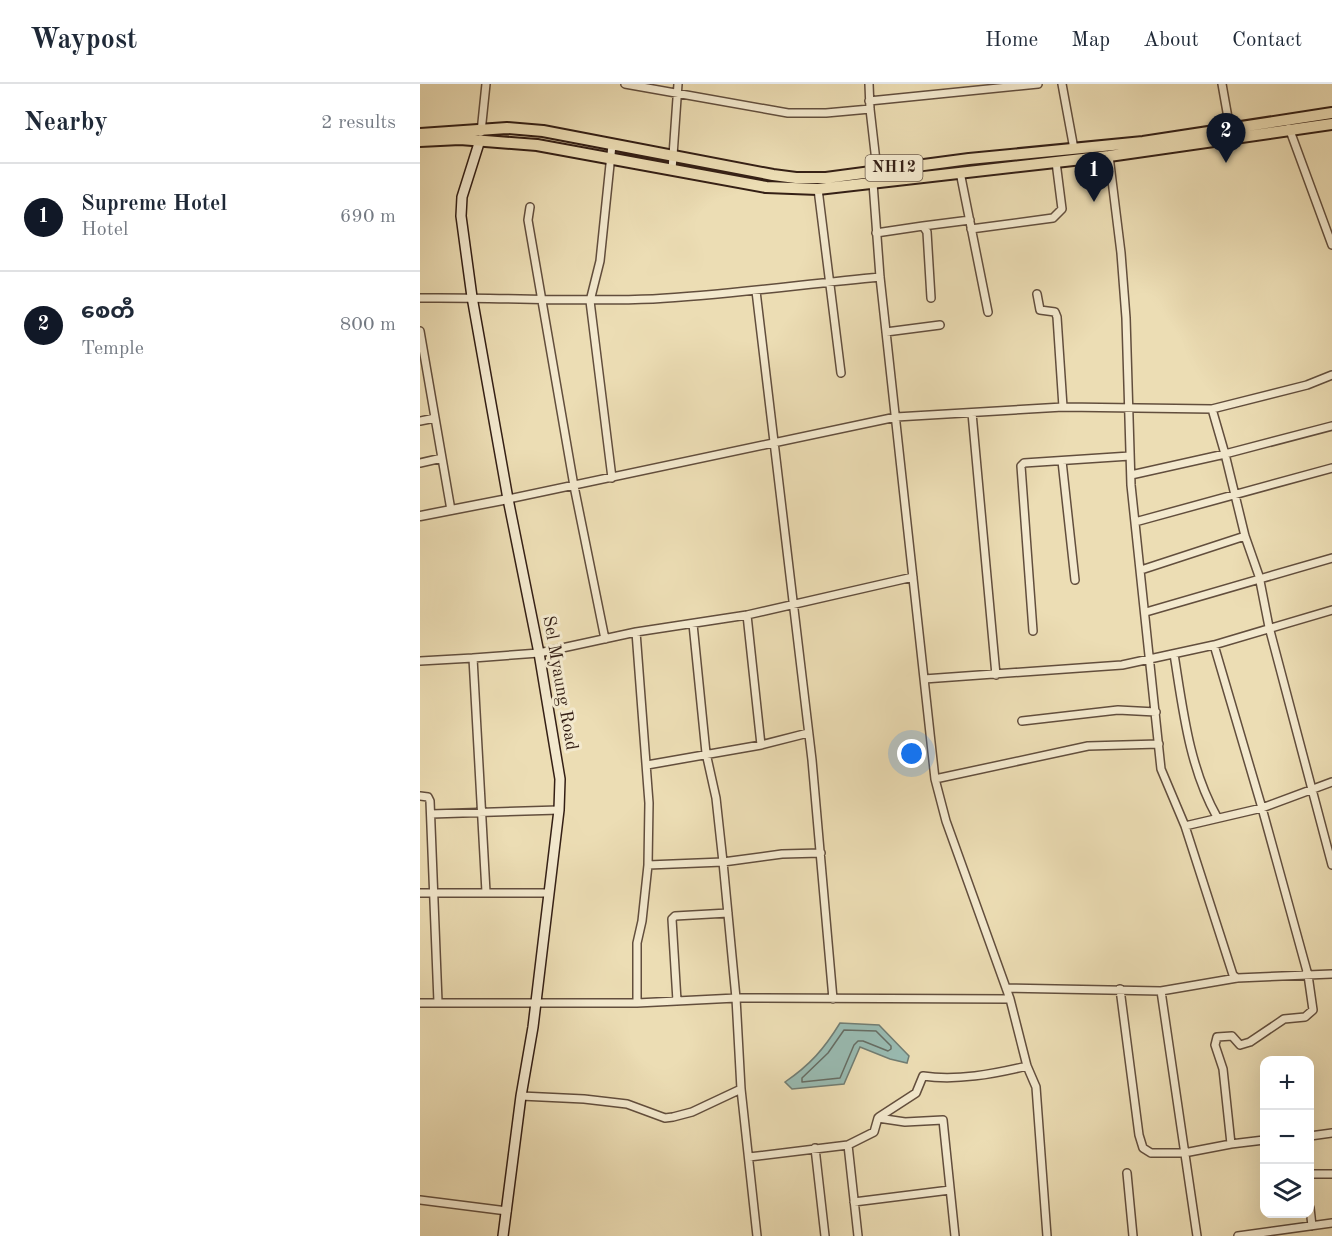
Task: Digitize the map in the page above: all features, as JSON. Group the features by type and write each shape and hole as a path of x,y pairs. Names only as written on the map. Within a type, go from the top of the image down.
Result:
{"highway":[{"name":"NH12","path":"420,134 481,135 741,183 792,189 818,189 1109,156 1289,125 1332,113"},
{"name":"NH12","path":"420,141 481,135 507,128 543,131 746,170 796,178 826,178 877,170 1143,142 1230,129 1332,124"},
{"path":"741,183 746,170"}],"main road":[{"name":"Sel Myaung Road","path":"481,135 462,197 461,216 472,297 508,499 539,653 560,779 559,810 536,1004 521,1096 503,1236"}],"street":[{"path":"481,135 486,84"},
{"path":"628,84 788,113 826,113 870,105 1038,84"},
{"path":"672,170 678,84"},
{"path":"869,84 877,170 873,183 880,278 935,779 946,821 1010,999 1027,1066 1036,1087 1047,1236"},
{"path":"1062,84 1074,149"},
{"path":"1222,84 1230,129"},
{"path":"1289,125 1332,245"},
{"path":"612,145 600,261 590,301 612,478"},
{"path":"1109,156 1126,318 1131,475 1161,770 1185,826 1233,975 1237,978"},
{"path":"971,229 1053,218 1058,215 1062,208 1056,162"},
{"path":"960,172 988,312"},
{"path":"818,189 841,373"},
{"path":"530,207 528,220 574,486 605,639"},
{"path":"876,233 970,220"},
{"path":"923,226 927,232 931,298"},
{"path":"420,298 472,297 590,301 756,291 880,278"},
{"path":"756,291 794,603 821,853 833,999"},
{"path":"1036,294 1040,310 1055,312 1057,317 1064,407"},
{"path":"886,332 940,325"},
{"path":"420,331 451,510"},
{"path":"420,377 428,375"},
{"path":"420,516 574,486 896,417 1064,407 1212,409 1307,385 1332,375"},
{"path":"1212,409 1226,454 1245,536 1259,579 1269,627 1332,865"},
{"path":"972,412 996,675"},
{"path":"420,421 435,418"},
{"path":"1131,475 1226,454 1332,426"},
{"path":"1033,630 1021,466 1024,463 1130,456"},
{"path":"420,463 442,458"},
{"path":"1062,461 1075,580"},
{"path":"1136,522 1332,468"},
{"path":"1141,570 1245,536"},
{"path":"1146,612 1332,558"},
{"path":"420,662 539,653 636,632 747,615 913,577"},
{"path":"924,680 1122,665 1214,645 1332,610"},
{"path":"747,615 761,744"},
{"path":"693,624 706,753 716,798 723,862 736,998 741,1089 757,1236"},
{"path":"636,632 647,765 648,865 642,921 637,943 637,1003"},
{"path":"1214,645 1308,975 1313,1010 1305,1017 1284,1019 1250,1042 1240,1045 1232,1036 1217,1037 1215,1045 1222,1070 1231,1144"},
{"path":"1174,654 1189,745 1205,795 1217,817"},
{"path":"473,658 486,892"},
{"path":"1022,721 1118,710 1156,712"},
{"path":"647,765 808,733"},
{"path":"935,779 1088,746 1159,744"},
{"path":"1185,826 1262,808 1332,782"},
{"path":"420,796 428,797 430,801 438,1002"},
{"path":"430,814 559,810"},
{"path":"648,865 723,862 782,854 821,853"},
{"path":"420,893 549,893"},
{"path":"677,1001 672,919 675,916 728,913"},
{"path":"1006,988 1161,991 1237,978 1332,974"},
{"path":"1120,989 1139,1135 1143,1148 1151,1153 1184,1153 1260,1140"},
{"path":"1161,991 1197,1236"},
{"path":"420,1003 637,1003 736,998 1010,999"},
{"path":"749,1157 848,1145 874,1132 878,1118 916,1093 923,1076 942,1079 1001,1072 1027,1066"},
{"path":"521,1096 627,1104 665,1118 673,1118 692,1112 741,1089"},
{"path":"878,1118 905,1122 943,1120 955,1236"},
{"path":"1314,1136 1332,1134"},
{"path":"848,1145 858,1236"},
{"path":"815,1148 825,1236"},
{"path":"1127,1173 1133,1236"},
{"path":"1314,1174 1332,1174"},
{"path":"854,1202 950,1190"},
{"path":"420,1200 507,1211"},
{"path":"1311,1218 1312,1226"},
{"path":"1238,1236 1332,1223"},
{"path":"1301,1227 1302,1236"}],"water":[{"path":"840,1023 879,1025 909,1056 907,1063 860,1047 844,1084 792,1089 785,1082 816,1056"}],"place":[{"name":"စေတီ","path":"1226,163"},
{"name":"Supreme Hotel","path":"1094,202"}]}
